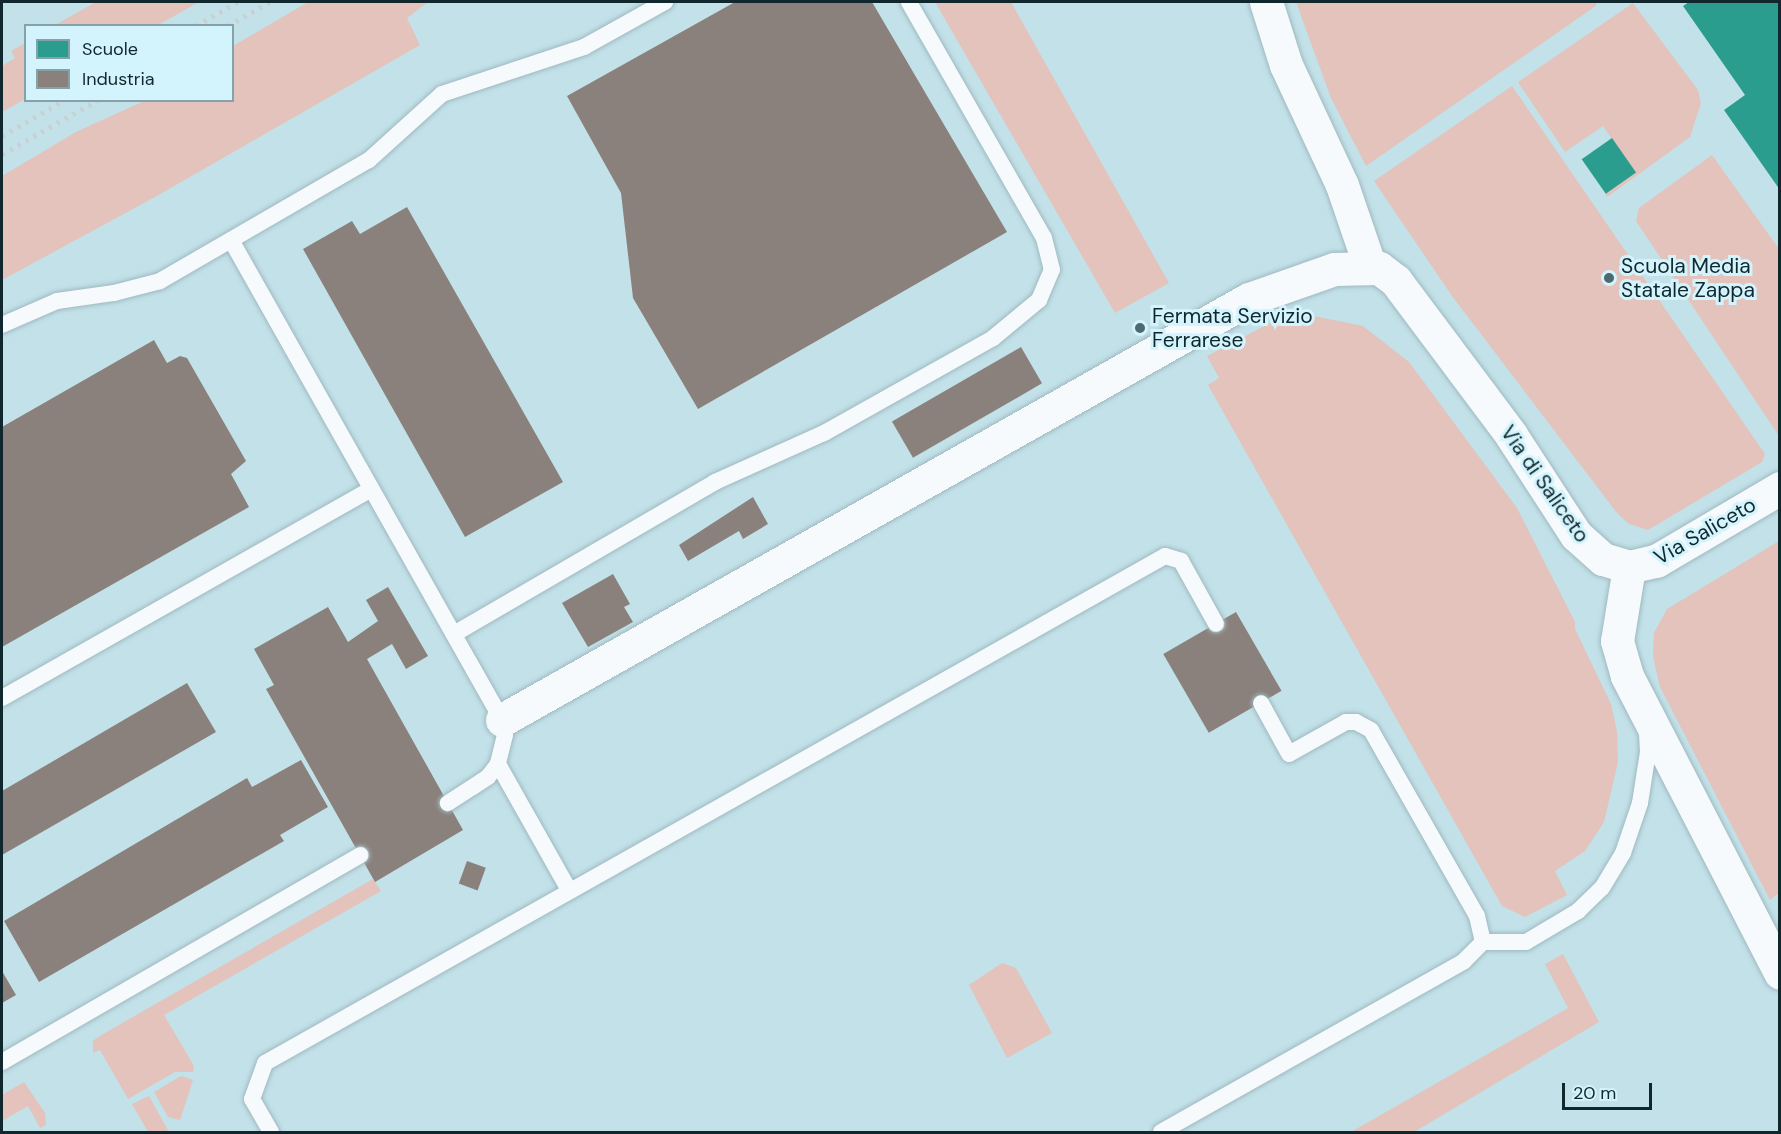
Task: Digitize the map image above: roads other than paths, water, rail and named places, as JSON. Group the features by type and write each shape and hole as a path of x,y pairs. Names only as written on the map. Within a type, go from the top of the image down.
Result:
{"street":[{"path":"502,720 1249,299 1308,275 1370,267 1342,185 1286,65 1266,2"},
{"name":"Via di Saliceto","path":"1370,267 1386,272 1396,281 1511,435 1576,535 1603,559 1629,567"},
{"name":"Via Saliceto","path":"1629,567 1656,561 1779,488"},
{"path":"1629,567 1617,641 1627,676 1779,973"}],"lane":[{"path":"2,325 57,301 145,286 231,240 369,160 442,94 584,48 665,2"},
{"path":"454,634 716,482 824,433 993,338 1039,300 1052,270 1044,238 909,2"},
{"path":"231,240 502,720 505,735 498,764 488,777 448,803"},
{"path":"2,698 371,489"},
{"path":"271,1132 252,1099 265,1062 1165,556 1180,561 1216,624"},
{"path":"1261,703 1290,754 1346,722 1356,722 1371,730 1478,916 1483,942"},
{"path":"1161,1132 1464,961 1483,942 1526,942 1578,911 1613,873 1632,829 1646,777 1647,717"},
{"path":"498,764 569,890"},
{"path":"2,1062 360,855"}],"railway":[{"path":"199,24 237,2"},
{"path":"231,24 269,2"},
{"path":"2,136 61,102"},
{"path":"2,154 94,102"}],"place":[{"name":"Scuola Media Statale Zappa","path":"1609,278"},
{"name":"Fermata Servizio Ferrarese","path":"1140,328"}]}
